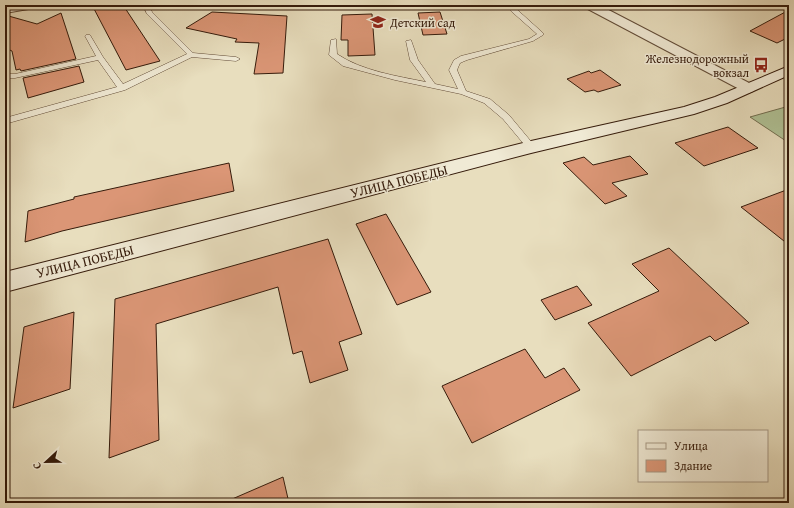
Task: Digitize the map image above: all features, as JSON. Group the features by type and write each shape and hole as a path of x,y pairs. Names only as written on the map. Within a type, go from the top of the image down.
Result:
{"street":[{"path":"5,8 30,5"},
{"path":"590,5 748,88"},
{"name":"УЛИЦА ПОБЕДЫ","path":"5,282 531,147 688,110 721,100 789,70"}],"lane":[{"path":"146,5 149,13 191,55"},
{"path":"463,92 453,70 457,62 464,58 531,40 541,34 512,10 509,5"},
{"path":"88,36 100,57 122,88"},
{"path":"334,40 333,55 346,64 395,78 463,92 487,101 506,117 531,147"},
{"path":"409,41 414,60 432,85"},
{"path":"5,121 122,88 191,55 236,59"},
{"path":"5,76 15,76 100,57"}],"green space":[{"path":"789,106 789,143 750,117"}],"building":[{"path":"92,5 123,5 160,61 126,70"},
{"path":"789,10 789,37 777,43 750,31"},
{"path":"212,12 287,16 283,73 254,74 259,43 235,42 237,39 186,28"},
{"path":"440,12 447,34 423,35 418,13"},
{"path":"61,13 76,59 21,71 20,69 16,70 12,51 5,48 5,15 37,24"},
{"path":"372,14 375,55 348,56 348,40 341,40 342,15"},
{"path":"79,66 84,82 28,98 23,78"},
{"path":"600,70 621,85 598,92 594,90 585,92 567,79 589,71 591,73"},
{"path":"728,127 758,148 704,166 675,143"},
{"path":"630,156 648,174 612,183 627,196 605,204 563,163 584,157 593,165"},
{"path":"229,163 234,191 62,231 25,242 28,211 74,199 74,197"},
{"path":"789,189 789,245 741,207"},
{"path":"386,214 431,292 397,305 356,224"},
{"path":"328,239 362,334 339,342 348,370 310,383 302,351 293,354 278,287 156,324 159,440 109,458 115,299"},
{"path":"669,248 749,323 715,341 710,336 631,376 588,323 659,291 632,264"},
{"path":"577,286 592,305 555,320 541,300"},
{"path":"74,312 70,389 13,408 24,327"},
{"path":"525,349 545,378 564,368 580,390 472,443 442,386"},
{"path":"283,477 289,503 223,503"}],"place":[{"name":"Детский сад","path":"378,22"},
{"name":"Железнодорожный вокзал","path":"761,65"}]}
